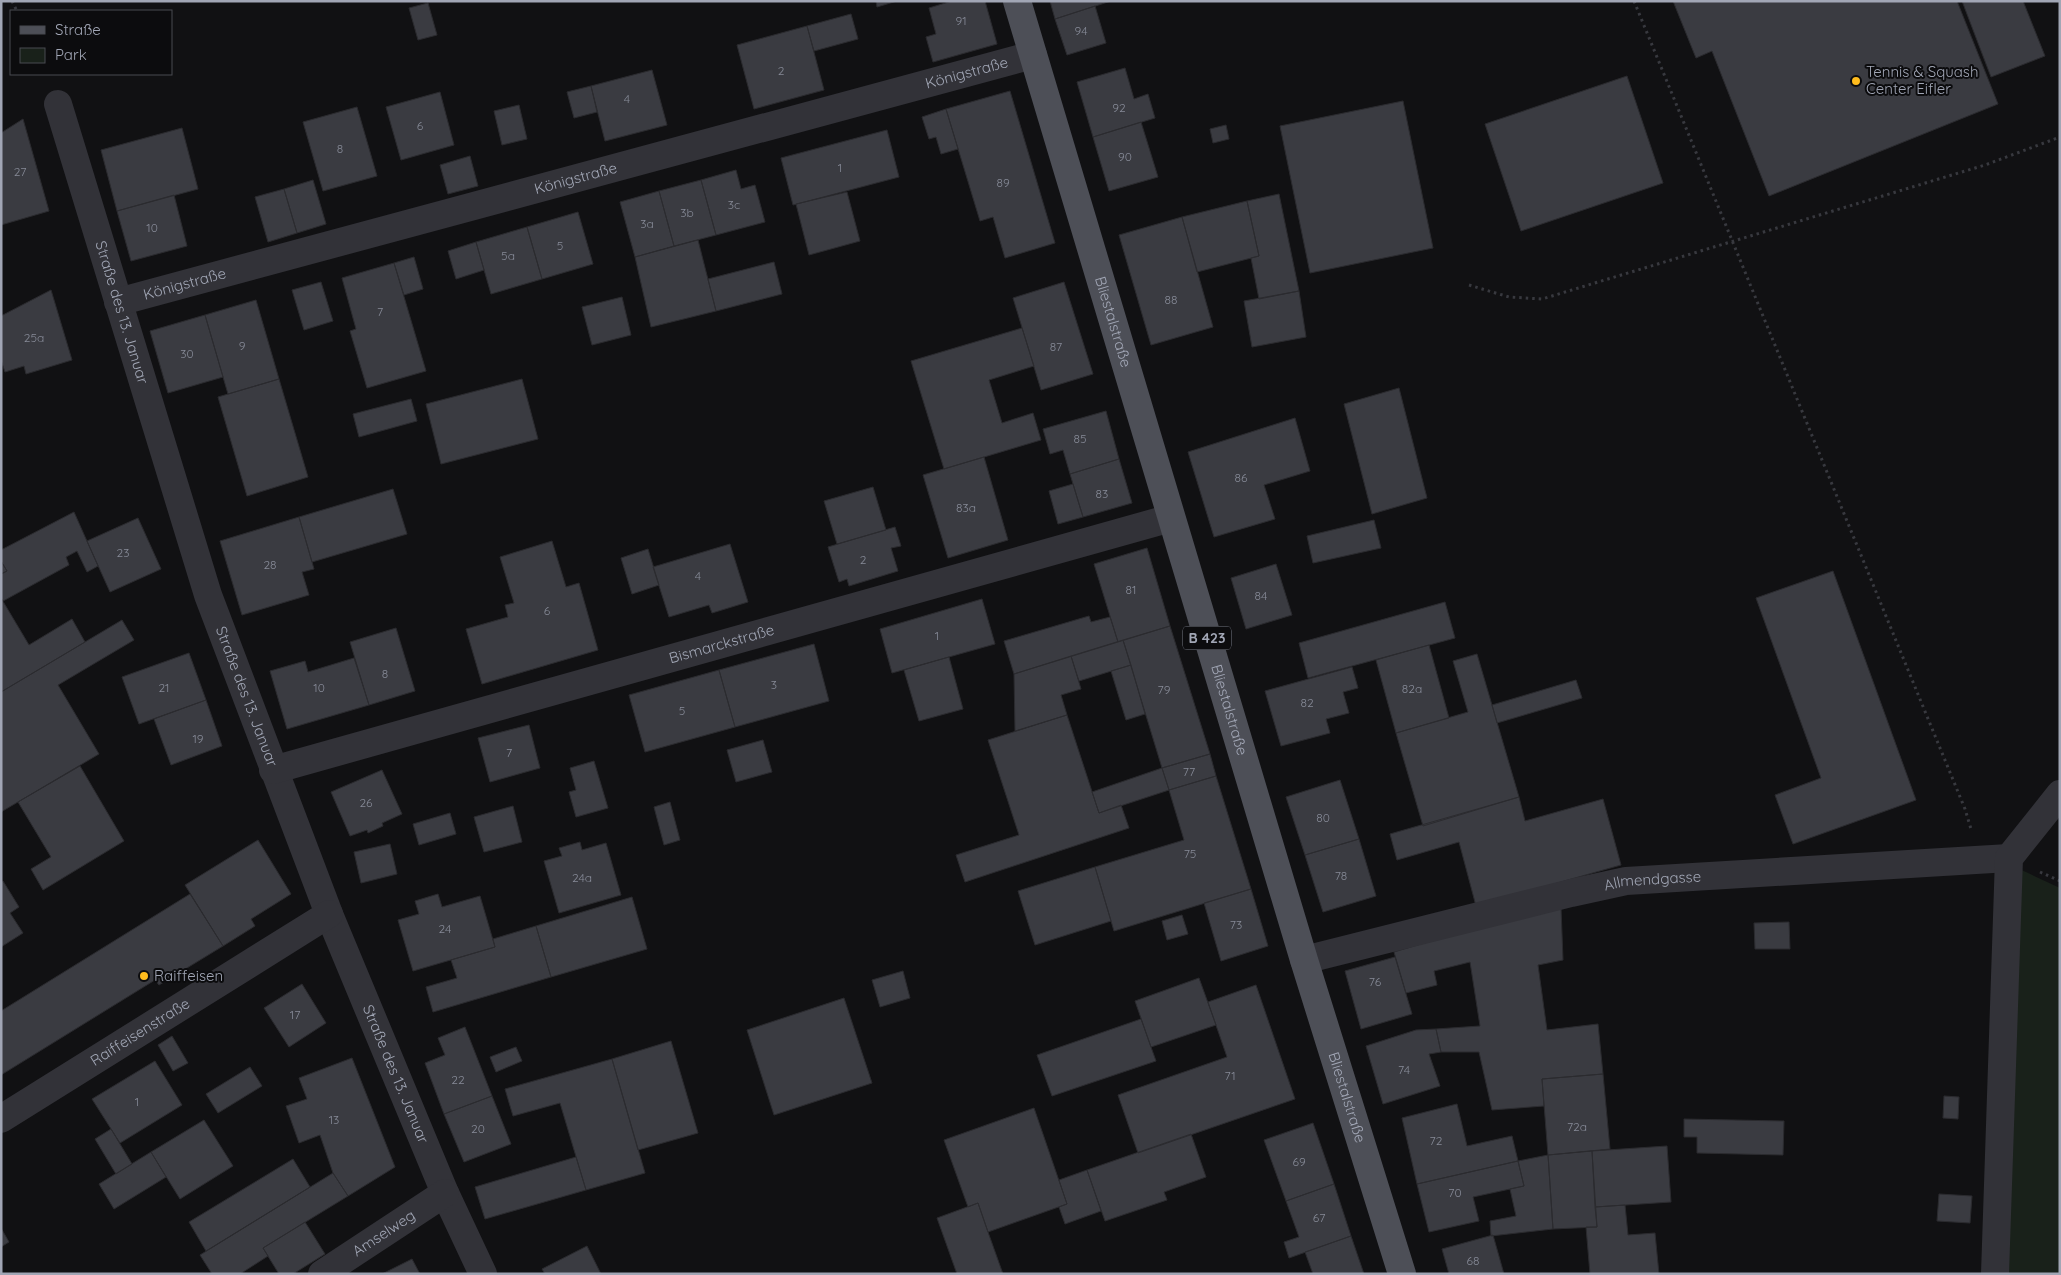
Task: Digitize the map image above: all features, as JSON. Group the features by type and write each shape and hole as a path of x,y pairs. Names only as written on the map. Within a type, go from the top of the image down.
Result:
{"main road":[{"name":"Bliestalstraße","path":"1017,1 1304,960 1402,1274"}],"street":[{"name":"Königstraße","path":"118,302 1033,55"},
{"name":"Straße des 13. Januar","path":"58,104 208,595 329,914 445,1193 483,1274"},
{"name":"Bismarckstraße","path":"273,770 1171,518"},
{"path":"1995,1274 2009,858 2060,794"},
{"name":"Allmendgasse","path":"1304,960 1626,881 2009,858"},
{"name":"Raiffeisenstraße","path":"1,1119 329,914"},
{"name":"Amselweg","path":"322,1274 445,1193"}],"path":[{"path":"1634,1 1965,809 1981,860"},
{"path":"1469,285 1509,297 1542,299 1985,164 2060,137"}],"green space":[{"path":"2013,866 2060,888 2060,1274 2002,1274"}],"building":[{"path":"876,1 897,1 877,7"},
{"path":"952,1 985,1 997,44 933,62 926,37 936,34 929,8"},
{"path":"1050,1 1111,1 1055,19"},
{"name":"Tennis & Squash Center Eifler","path":"1673,1 1957,1 1998,104 1769,196 1712,51 1696,58"},
{"path":"1962,1 2023,1 2045,56 1991,77"},
{"path":"428,3 437,35 418,40 409,8"},
{"path":"1095,6 1106,43 1067,55 1055,19"},
{"path":"851,14 858,39 814,51 807,26"},
{"path":"807,26 824,90 754,109 737,45"},
{"path":"1125,68 1134,99 1148,94 1155,118 1093,137 1077,82"},
{"path":"652,70 667,125 605,141 591,86"},
{"path":"1627,76 1663,183 1521,231 1485,124"},
{"path":"591,86 597,112 574,118 567,92"},
{"path":"1010,91 1055,243 1005,258 993,217 980,221 946,109"},
{"path":"440,92 454,145 401,160 386,107"},
{"path":"1403,101 1433,248 1310,273 1280,126"},
{"path":"519,105 527,139 502,145 494,111"},
{"path":"357,107 377,176 323,191 303,122"},
{"path":"946,109 958,149 941,154 936,137 929,139 922,117"},
{"path":"23,119 49,211 1,225 1,133"},
{"path":"1141,122 1158,177 1109,191 1093,137"},
{"path":"1226,125 1229,139 1213,143 1210,129"},
{"path":"182,128 198,189 117,211 101,150"},
{"path":"887,130 899,177 793,205 781,158"},
{"path":"470,156 478,186 448,194 440,165"},
{"path":"736,170 741,189 755,185 765,222 716,235 701,180"},
{"path":"313,180 326,224 297,233 284,189"},
{"path":"701,180 716,235 674,246 659,191"},
{"path":"284,189 297,233 268,242 255,197"},
{"path":"659,191 674,246 635,257 620,202"},
{"path":"847,192 860,241 809,255 796,204"},
{"path":"1279,194 1299,291 1259,299 1251,258 1259,256 1247,201"},
{"path":"174,195 187,246 131,261 117,211"},
{"path":"1247,201 1259,256 1197,272 1182,217"},
{"path":"578,212 593,264 542,279 527,227"},
{"path":"1182,217 1213,327 1151,345 1119,235"},
{"path":"527,227 542,279 491,294 476,242"},
{"path":"698,240 716,311 651,327 635,257"},
{"path":"476,242 484,270 456,279 448,251"},
{"path":"414,257 423,289 404,295 394,263"},
{"path":"774,262 782,294 716,311 708,279"},
{"path":"394,263 426,371 367,388 350,331 356,329 342,278"},
{"path":"321,282 333,321 304,330 292,290"},
{"path":"1064,282 1093,374 1041,390 1013,298"},
{"path":"51,290 72,360 26,374 24,366 5,372 1,360 1,316"},
{"path":"1299,291 1306,337 1252,347 1244,301"},
{"path":"622,297 631,335 592,345 582,307"},
{"path":"256,300 279,379 228,394 205,315"},
{"path":"205,315 223,377 168,393 150,331"},
{"path":"1022,328 1034,366 989,380 1002,423 1033,413 1041,440 944,469 911,361"},
{"path":"279,379 308,477 247,496 218,397"},
{"path":"522,379 538,439 441,464 426,404"},
{"path":"1399,388 1427,498 1372,514 1344,404"},
{"path":"411,399 417,421 359,437 353,414"},
{"path":"1106,411 1119,459 1070,474 1063,450 1050,454 1043,429"},
{"path":"1295,418 1310,471 1264,485 1275,519 1214,537 1188,452"},
{"path":"984,457 1008,540 948,558 923,475"},
{"path":"1119,459 1132,503 1083,517 1070,474"},
{"path":"1073,484 1083,517 1058,524 1049,491"},
{"path":"873,487 886,530 837,544 824,501"},
{"path":"393,489 407,534 312,562 299,517"},
{"path":"74,512 98,566 87,572 77,551 66,557 69,565 3,601 1,598 1,574 7,571 1,561 1,550"},
{"path":"299,517 314,569 302,572 309,595 242,615 220,541"},
{"path":"138,518 161,569 110,592 87,541"},
{"path":"1374,520 1381,548 1313,563 1307,536"},
{"path":"895,527 901,546 891,548 898,571 849,586 847,579 839,582 828,547"},
{"path":"552,541 566,587 579,583 598,650 482,684 466,629 508,617 505,605 514,603 500,557"},
{"path":"730,544 748,602 712,613 709,605 669,617 653,567"},
{"path":"1147,548 1170,626 1118,642 1094,564"},
{"path":"648,549 659,585 632,594 621,558"},
{"path":"1,561 7,571 1,574"},
{"path":"1276,564 1292,615 1246,629 1231,578"},
{"path":"1833,571 1916,800 1793,844 1775,795 1821,778 1756,598"},
{"path":"1,598 29,645 72,619 85,642 1,692"},
{"path":"982,599 995,644 892,673 880,629"},
{"path":"1445,602 1455,638 1308,678 1299,643"},
{"path":"1089,616 1091,622 1110,617 1118,642 1014,674 1004,641"},
{"path":"122,620 134,640 58,685 99,754 1,812 1,692"},
{"path":"1170,626 1210,754 1162,768 1123,640"},
{"path":"396,628 415,691 369,705 350,642"},
{"path":"1123,640 1131,665 1079,681 1071,656"},
{"path":"814,644 829,701 735,727 719,670"},
{"path":"1429,645 1449,718 1396,733 1376,660"},
{"path":"189,653 206,700 139,724 122,677"},
{"path":"1477,654 1519,797 1423,826 1396,733 1468,712 1453,661"},
{"path":"1071,656 1081,689 1061,695 1067,715 1015,731 1014,674"},
{"path":"949,657 963,709 919,721 904,670"},
{"path":"354,658 369,705 287,729 270,671 305,661 308,672"},
{"path":"1131,665 1145,714 1126,720 1111,671"},
{"path":"1352,667 1358,688 1343,692 1349,713 1326,719 1330,733 1281,746 1265,691"},
{"path":"719,670 735,727 645,752 629,695"},
{"path":"1576,680 1582,698 1497,723 1492,705"},
{"path":"206,700 222,746 171,765 154,719"},
{"path":"1067,715 1099,813 1121,805 1129,828 965,882 956,855 1019,835 988,740"},
{"path":"529,725 540,768 490,782 478,738"},
{"path":"763,740 772,772 736,782 727,750"},
{"path":"1210,754 1216,776 1169,790 1162,768"},
{"path":"594,761 608,808 576,817 569,792 576,790 570,768"},
{"path":"80,766 124,841 43,890 31,869 51,857 18,802"},
{"path":"1162,768 1169,790 1099,813 1092,792"},
{"path":"382,770 402,814 382,823 383,826 368,833 367,830 350,836 331,792"},
{"path":"1216,776 1251,889 1114,931 1095,867 1184,840 1169,790"},
{"path":"1340,780 1359,839 1305,855 1286,797"},
{"path":"1519,797 1525,821 1603,799 1621,865 1476,906 1459,842 1397,860 1390,834"},
{"path":"670,802 680,840 664,845 654,807"},
{"path":"513,806 522,842 484,852 474,817"},
{"path":"450,813 456,834 419,845 413,824"},
{"path":"1359,839 1376,896 1323,912 1305,855"},
{"path":"258,840 291,894 251,919 255,926 223,946 185,885"},
{"path":"580,842 582,850 606,843 621,895 559,913 544,861 562,856 559,848"},
{"path":"390,844 397,874 361,883 354,852"},
{"path":"1095,867 1111,921 1035,945 1018,891"},
{"path":"3,881 19,907 10,913 23,933 1,947 1,882"},
{"path":"1251,889 1268,946 1221,961 1204,903"},
{"path":"190,894 223,946 159,985 155,980 1,1075 1,1011"},
{"path":"438,894 442,907 480,896 495,947 413,971 398,920 419,914 415,901"},
{"path":"632,897 647,949 551,977 536,926"},
{"path":"1561,908 1563,960 1538,965 1547,1030 1598,1024 1603,1074 1542,1079 1544,1106 1492,1110 1479,1052 1441,1052 1436,1029 1480,1026 1470,962 1434,971 1437,985 1406,993 1394,952 1465,931"},
{"path":"1182,915 1188,934 1167,940 1162,921"},
{"path":"1789,922 1790,949 1755,949 1754,923"},
{"path":"536,926 551,977 433,1012 426,987 457,978 451,960 495,947 493,939"},
{"path":"1395,957 1412,1014 1361,1029 1345,971"},
{"path":"903,971 910,998 880,1007 872,980"},
{"path":"1199,978 1216,1025 1151,1047 1135,1001"},
{"path":"302,984 326,1023 289,1047 264,1008"},
{"path":"1256,985 1295,1099 1138,1153 1118,1095 1227,1057 1208,1002"},
{"path":"844,998 872,1083 774,1115 747,1030"},
{"path":"1141,1019 1156,1061 1052,1096 1037,1055"},
{"path":"465,1027 492,1096 444,1114 425,1063 445,1055 438,1038"},
{"path":"1436,1029 1441,1052 1429,1054 1440,1086 1383,1104 1366,1046 1416,1030"},
{"path":"172,1036 188,1063 173,1071 158,1045"},
{"path":"671,1041 698,1133 638,1150 612,1059"},
{"path":"516,1047 522,1061 496,1072 490,1057"},
{"path":"352,1058 395,1167 348,1196 333,1173 320,1135 299,1143 286,1106 307,1099 299,1078"},
{"path":"612,1059 645,1173 586,1190 560,1103 513,1116 505,1089"},
{"path":"155,1061 182,1105 120,1143 92,1099"},
{"path":"250,1067 262,1086 218,1113 206,1094"},
{"path":"1603,1074 1610,1149 1548,1155 1542,1079"},
{"path":"492,1096 511,1144 464,1162 444,1114"},
{"path":"1944,1096 1959,1097 1958,1119 1943,1118"},
{"path":"1457,1104 1467,1146 1512,1136 1518,1161 1417,1184 1402,1118"},
{"path":"1034,1108 1067,1204 988,1232 978,1203 968,1207 944,1140"},
{"path":"1684,1119 1784,1121 1783,1155 1697,1153 1697,1137 1684,1137"},
{"path":"204,1120 233,1166 180,1199 151,1152"},
{"path":"1313,1123 1334,1184 1286,1201 1264,1140"},
{"path":"111,1129 132,1164 116,1174 95,1139"},
{"path":"1191,1134 1206,1177 1164,1192 1167,1200 1105,1221 1087,1170"},
{"path":"1667,1146 1671,1202 1595,1207 1592,1151"},
{"path":"1592,1151 1597,1227 1553,1229 1548,1155"},
{"path":"151,1152 166,1177 114,1209 99,1184"},
{"path":"1548,1155 1553,1229 1491,1236 1490,1221 1516,1216 1510,1189 1524,1186 1518,1161"},
{"path":"576,1157 586,1190 485,1219 475,1187"},
{"path":"293,1159 310,1187 206,1251 189,1222"},
{"path":"1518,1161 1524,1186 1473,1197 1479,1221 1429,1232 1417,1184"},
{"path":"1087,1170 1101,1211 1065,1224 1059,1207 1067,1204 1059,1180"},
{"path":"333,1173 348,1196 263,1248 268,1256 240,1274 212,1274 200,1255"},
{"path":"1334,1184 1351,1236 1289,1258 1284,1242 1299,1237 1286,1201"},
{"path":"1939,1194 1972,1196 1970,1223 1937,1221"},
{"path":"978,1203 1003,1274 957,1274 937,1218"},
{"path":"1625,1205 1628,1235 1655,1233 1659,1274 1590,1274 1586,1227 1597,1227 1595,1207"},
{"path":"305,1222 325,1254 293,1274 279,1274 263,1248"},
{"path":"1,1228 9,1242 1,1247"},
{"path":"1493,1235 1504,1274 1449,1274 1442,1249"},
{"path":"1351,1236 1364,1274 1313,1274 1305,1252"},
{"path":"587,1246 601,1274 545,1274 542,1269"},
{"path":"412,1259 420,1274 382,1274"}],"place":[{"name":"Tennis & Squash Center Eifler","path":"1856,81"},
{"name":"Raiffeisen","path":"144,976"}]}
